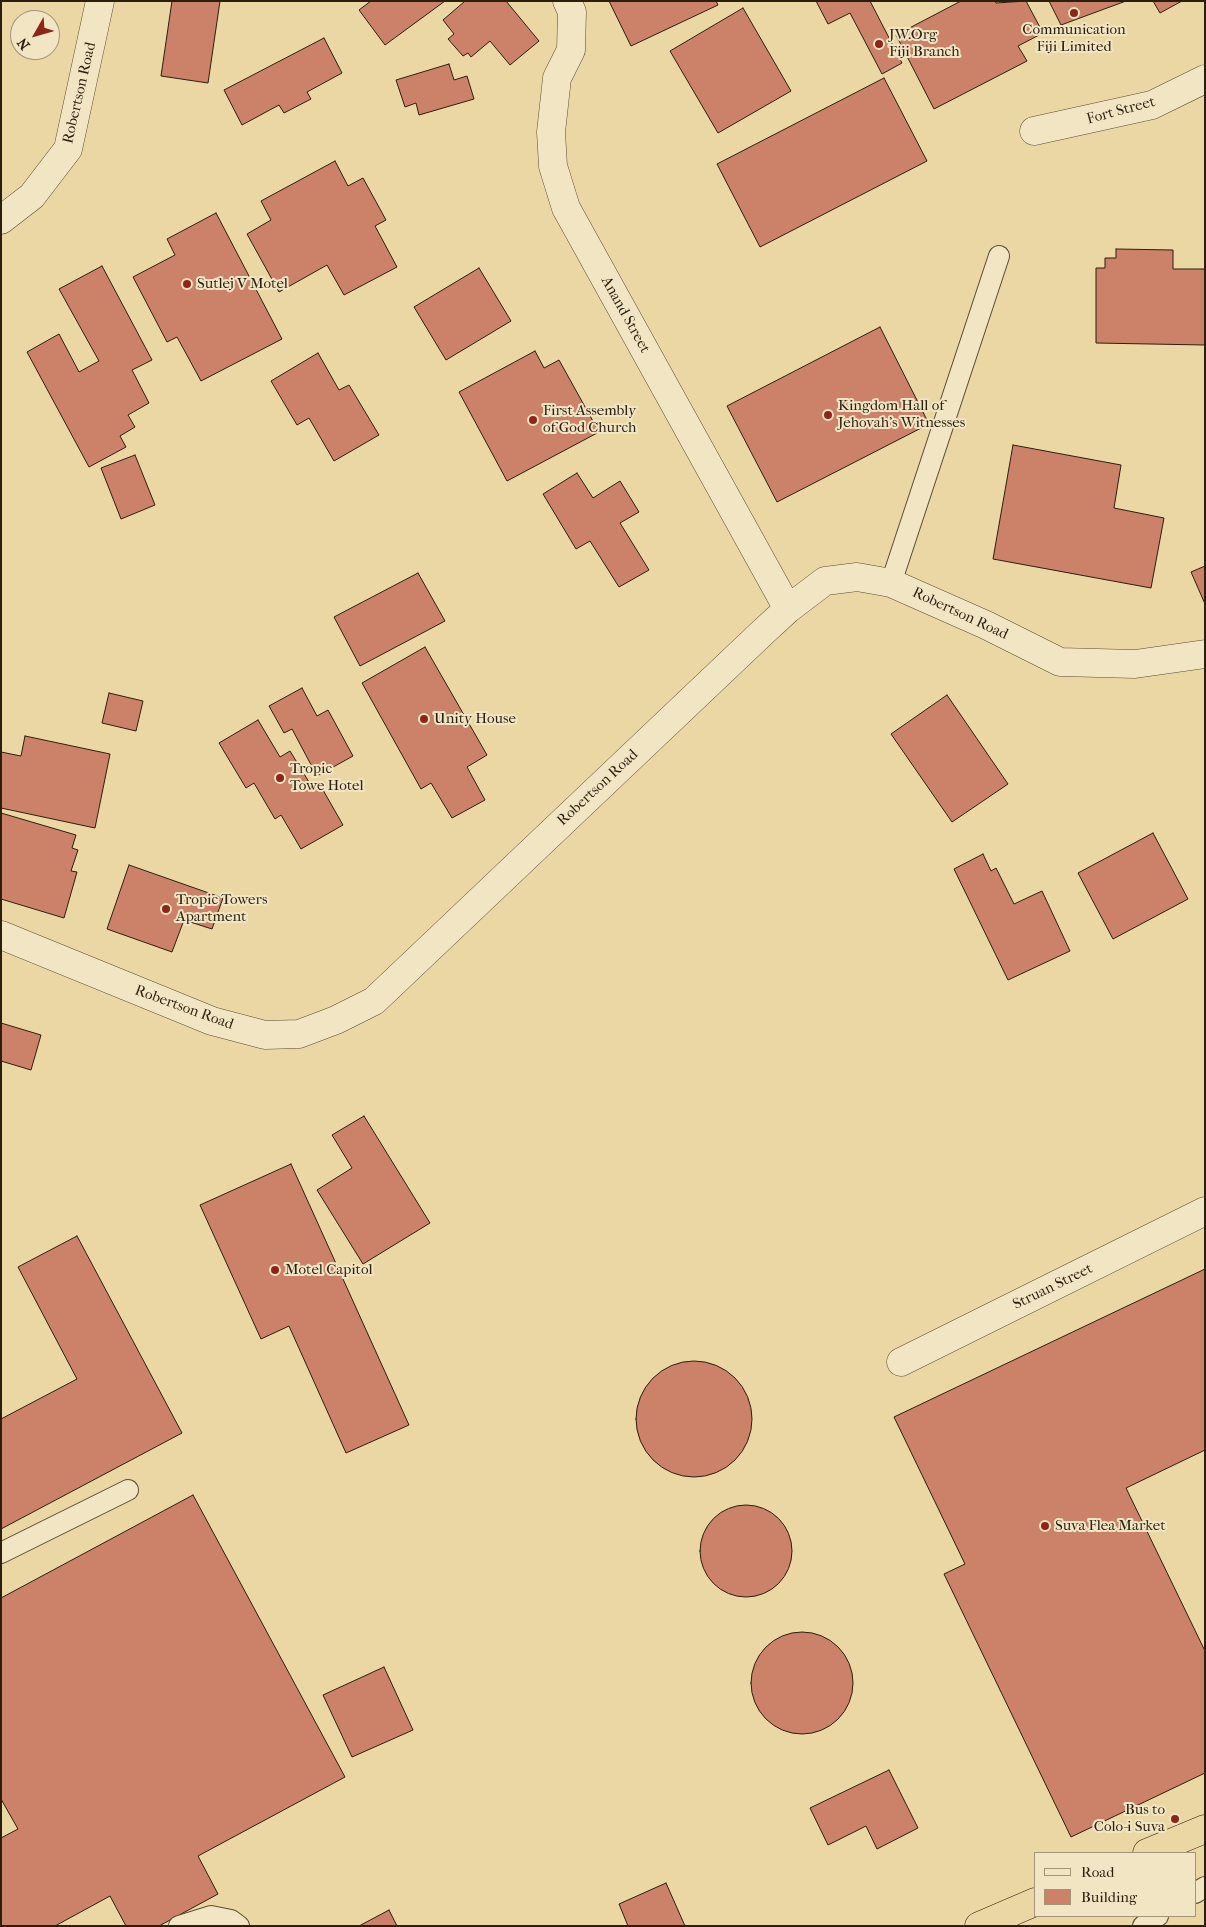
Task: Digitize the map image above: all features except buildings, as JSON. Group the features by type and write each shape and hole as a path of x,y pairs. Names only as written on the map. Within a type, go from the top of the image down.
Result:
{"highway":[{"path":"1149,1852 1205,1828"},
{"path":"979,1926 1034,1902"}],"street":[{"name":"Robertson Road","path":"1,220 32,196 68,149 100,1"},
{"name":"Anand Street","path":"566,1 572,12 571,50 557,78 551,132 553,166 566,208 788,609"},
{"name":"Fort Street","path":"1034,131 1152,105 1205,79"},
{"name":"Robertson Road","path":"1,935 212,1021 265,1035 299,1034 336,1020 374,1001 788,609 826,581 856,577 891,583 986,625 1060,662 1135,664 1205,654"},
{"name":"Struan Street","path":"901,1362 1205,1211"}],"lane":[{"path":"891,583 999,256"},
{"path":"1,1553 128,1490"},
{"path":"179,1926 211,1916 231,1920 238,1926"},
{"path":"1143,1926 1156,1917"}],"place":[{"name":"Communication Fiji Limited","path":"1074,13"},
{"name":"JW.Org Fiji Branch","path":"879,44"},
{"name":"Sutlej V Motel","path":"187,284"},
{"name":"Kingdom Hall of Jehovah's Witnesses","path":"828,415"},
{"name":"First Assembly of God Church","path":"533,420"},
{"name":"Unity House","path":"424,719"},
{"name":"Tropic Towe Hotel","path":"280,778"},
{"name":"Tropic Towers Apartment","path":"166,909"},
{"name":"Motel Capitol","path":"275,1270"},
{"name":"Suva Flea Market","path":"1045,1526"},
{"name":"Bus to Colo-i Suva","path":"1175,1819"}]}
